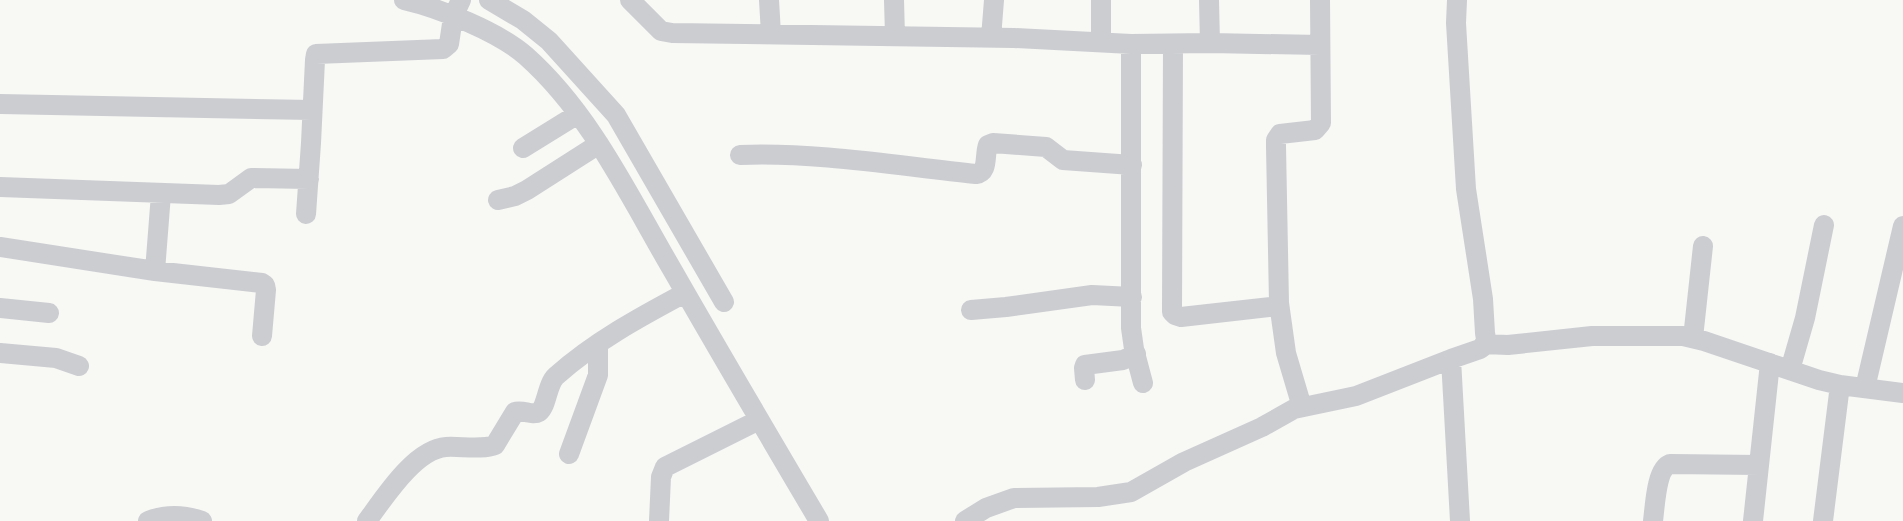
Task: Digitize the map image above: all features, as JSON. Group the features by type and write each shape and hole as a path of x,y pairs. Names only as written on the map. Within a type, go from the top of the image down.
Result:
{"street":[{"path":"489,0 523,20 549,41 616,115 724,302"},
{"path":"630,0 654,26 666,32 991,38 1131,44 1210,43 1320,45"},
{"path":"769,0 771,34"},
{"path":"894,0 895,36"},
{"path":"991,38 994,0"},
{"path":"1101,0 1101,43"},
{"path":"1209,0 1210,43"},
{"path":"1302,407 1286,354 1279,306 1277,276 1276,140 1280,134 1315,130 1321,123 1320,0"},
{"path":"965,521 986,508 1014,498 1098,497 1131,492 1184,462 1262,426 1287,412 1302,407 1356,396 1451,358 1480,349 1486,339 1483,299 1466,189 1464,121 1456,23 1457,0"},
{"path":"413,1 458,6 482,28 524,54 549,77 578,114 599,144 819,521"},
{"path":"306,214 314,60 316,54 443,49 449,44 458,6"},
{"path":"1131,44 1131,328 1143,382"},
{"path":"1173,44 1172,312 1181,317 1279,306"},
{"path":"0,104 312,110"},
{"path":"522,148 578,114"},
{"path":"740,155 791,155 976,174 981,173 984,170 988,145 993,143 1046,147 1063,160 1132,165"},
{"path":"498,200 516,196 527,190 599,144"},
{"path":"0,188 219,196 229,194 251,178 309,179"},
{"path":"155,271 161,194"},
{"path":"1790,370 1805,318 1824,225"},
{"path":"1865,388 1902,237"},
{"path":"1693,338 1703,246"},
{"path":"0,247 155,271 262,283 265,285 266,290 262,336"},
{"path":"367,521 395,485 431,450 446,447 492,447 496,444 515,412 538,412 554,379 598,344 685,293"},
{"path":"971,310 1006,307 1092,295 1132,297"},
{"path":"0,308 48,312"},
{"path":"1484,344 1508,345 1619,335 1664,335 1693,338 1819,380 1840,385 1903,394"},
{"path":"569,454 598,375 598,344"},
{"path":"0,353 56,358 79,366"},
{"path":"1085,380 1085,365 1123,360 1136,354"},
{"path":"1451,358 1460,521"},
{"path":"1753,521 1770,363"},
{"path":"1823,521 1840,385"},
{"path":"659,521 661,477 665,467 759,420"},
{"path":"1653,521 1661,474 1666,466 1670,464 1759,465"},
{"path":"148,521 177,516 189,517 202,521"}]}
